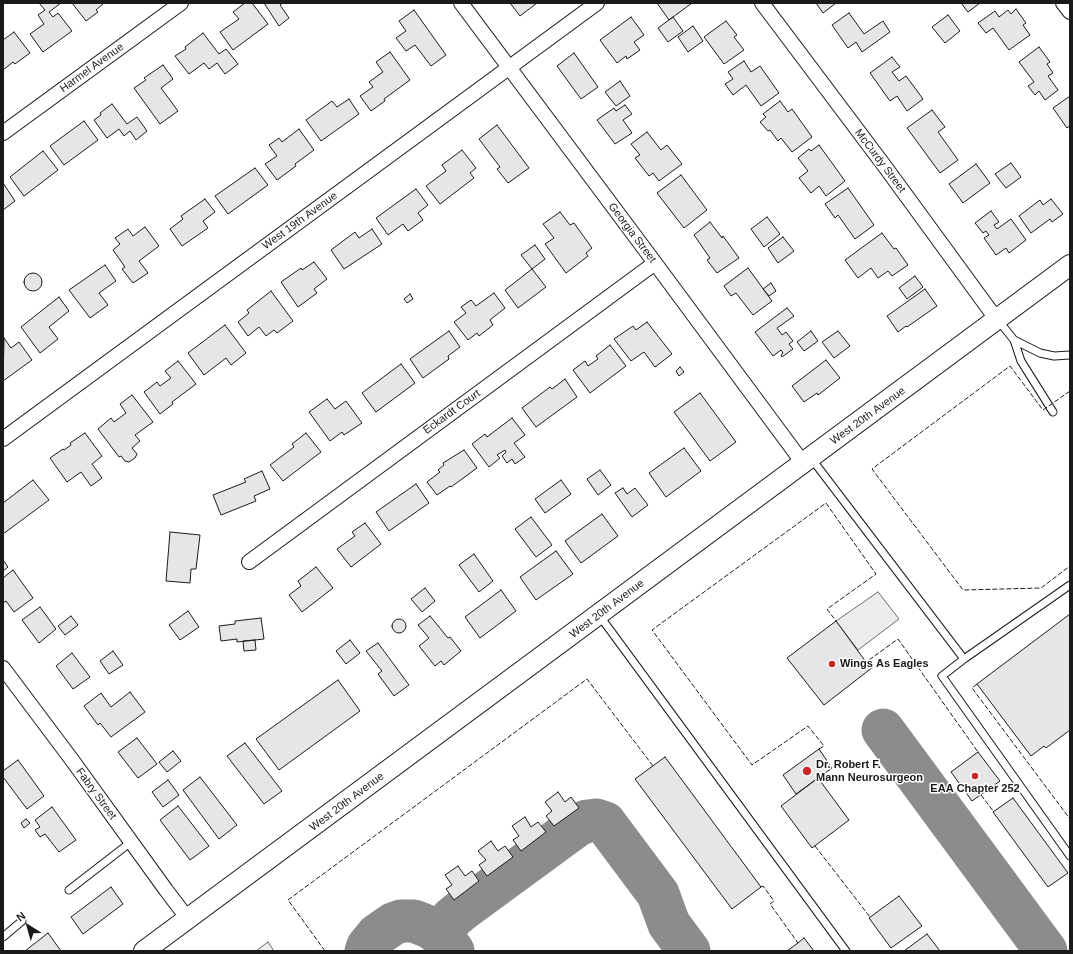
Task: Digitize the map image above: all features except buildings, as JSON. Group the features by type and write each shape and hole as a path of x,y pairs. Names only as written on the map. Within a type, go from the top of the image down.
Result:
{"main road":[{"name":"West 20th Avenue","path":"144,951 998,320 1070,265"}],"street":[{"name":"Harmel Avenue","path":"3,133 181,3"},
{"name":"Georgia Street","path":"461,3 508,68 655,263 807,461"},
{"name":"West 19th Avenue","path":"3,439 597,3"},
{"name":"McCurdy Street","path":"762,3 998,320"},
{"path":"1063,3 1070,12"},
{"name":"Eckardt Court","path":"249,562 655,263"},
{"name":"Fabry Street","path":"3,668 188,919"}],"lane":[{"path":"998,320 1014,340 1021,361 1053,412"},
{"path":"1014,340 1040,353 1054,356 1070,355"},
{"path":"807,461 964,659"},
{"path":"1070,585 942,676 1070,856"},
{"path":"599,615 846,951"},
{"path":"68,890 131,842"},
{"path":"3,937 22,921"}],"shaded area":[{"path":"878,592 899,619 858,650 836,621"},
{"path":"268,942 274,951 256,951"}],"taxiway":[{"path":"883,730 1046,951"},
{"path":"443,938 446,928 452,918 462,910 578,825 587,821 596,820 605,823 658,894 669,924 689,951"},
{"path":"366,951 377,935 393,924 401,921 414,921 436,931 453,951"}],"fence":[{"path":"1070,391 1043,410 1010,366 872,469 963,590 1041,588 1070,566"},
{"path":"819,749 824,746 808,726 752,765 652,630 826,503 876,574 827,609 836,621"},
{"path":"869,660 898,639 978,752"},
{"path":"325,951 288,900 587,679 653,766"},
{"path":"977,684 972,688 1070,819"},
{"path":"981,795 994,812"},
{"path":"815,846 870,917"},
{"path":"761,887 763,886 774,901 770,904 798,943"}],"place":[{"name":"Wings As Eagles","path":"832,664"},
{"name":"Dr. Robert F. Mann Neurosurgeon","path":"807,771"},
{"name":"EAA Chapter 252","path":"975,776"}]}
